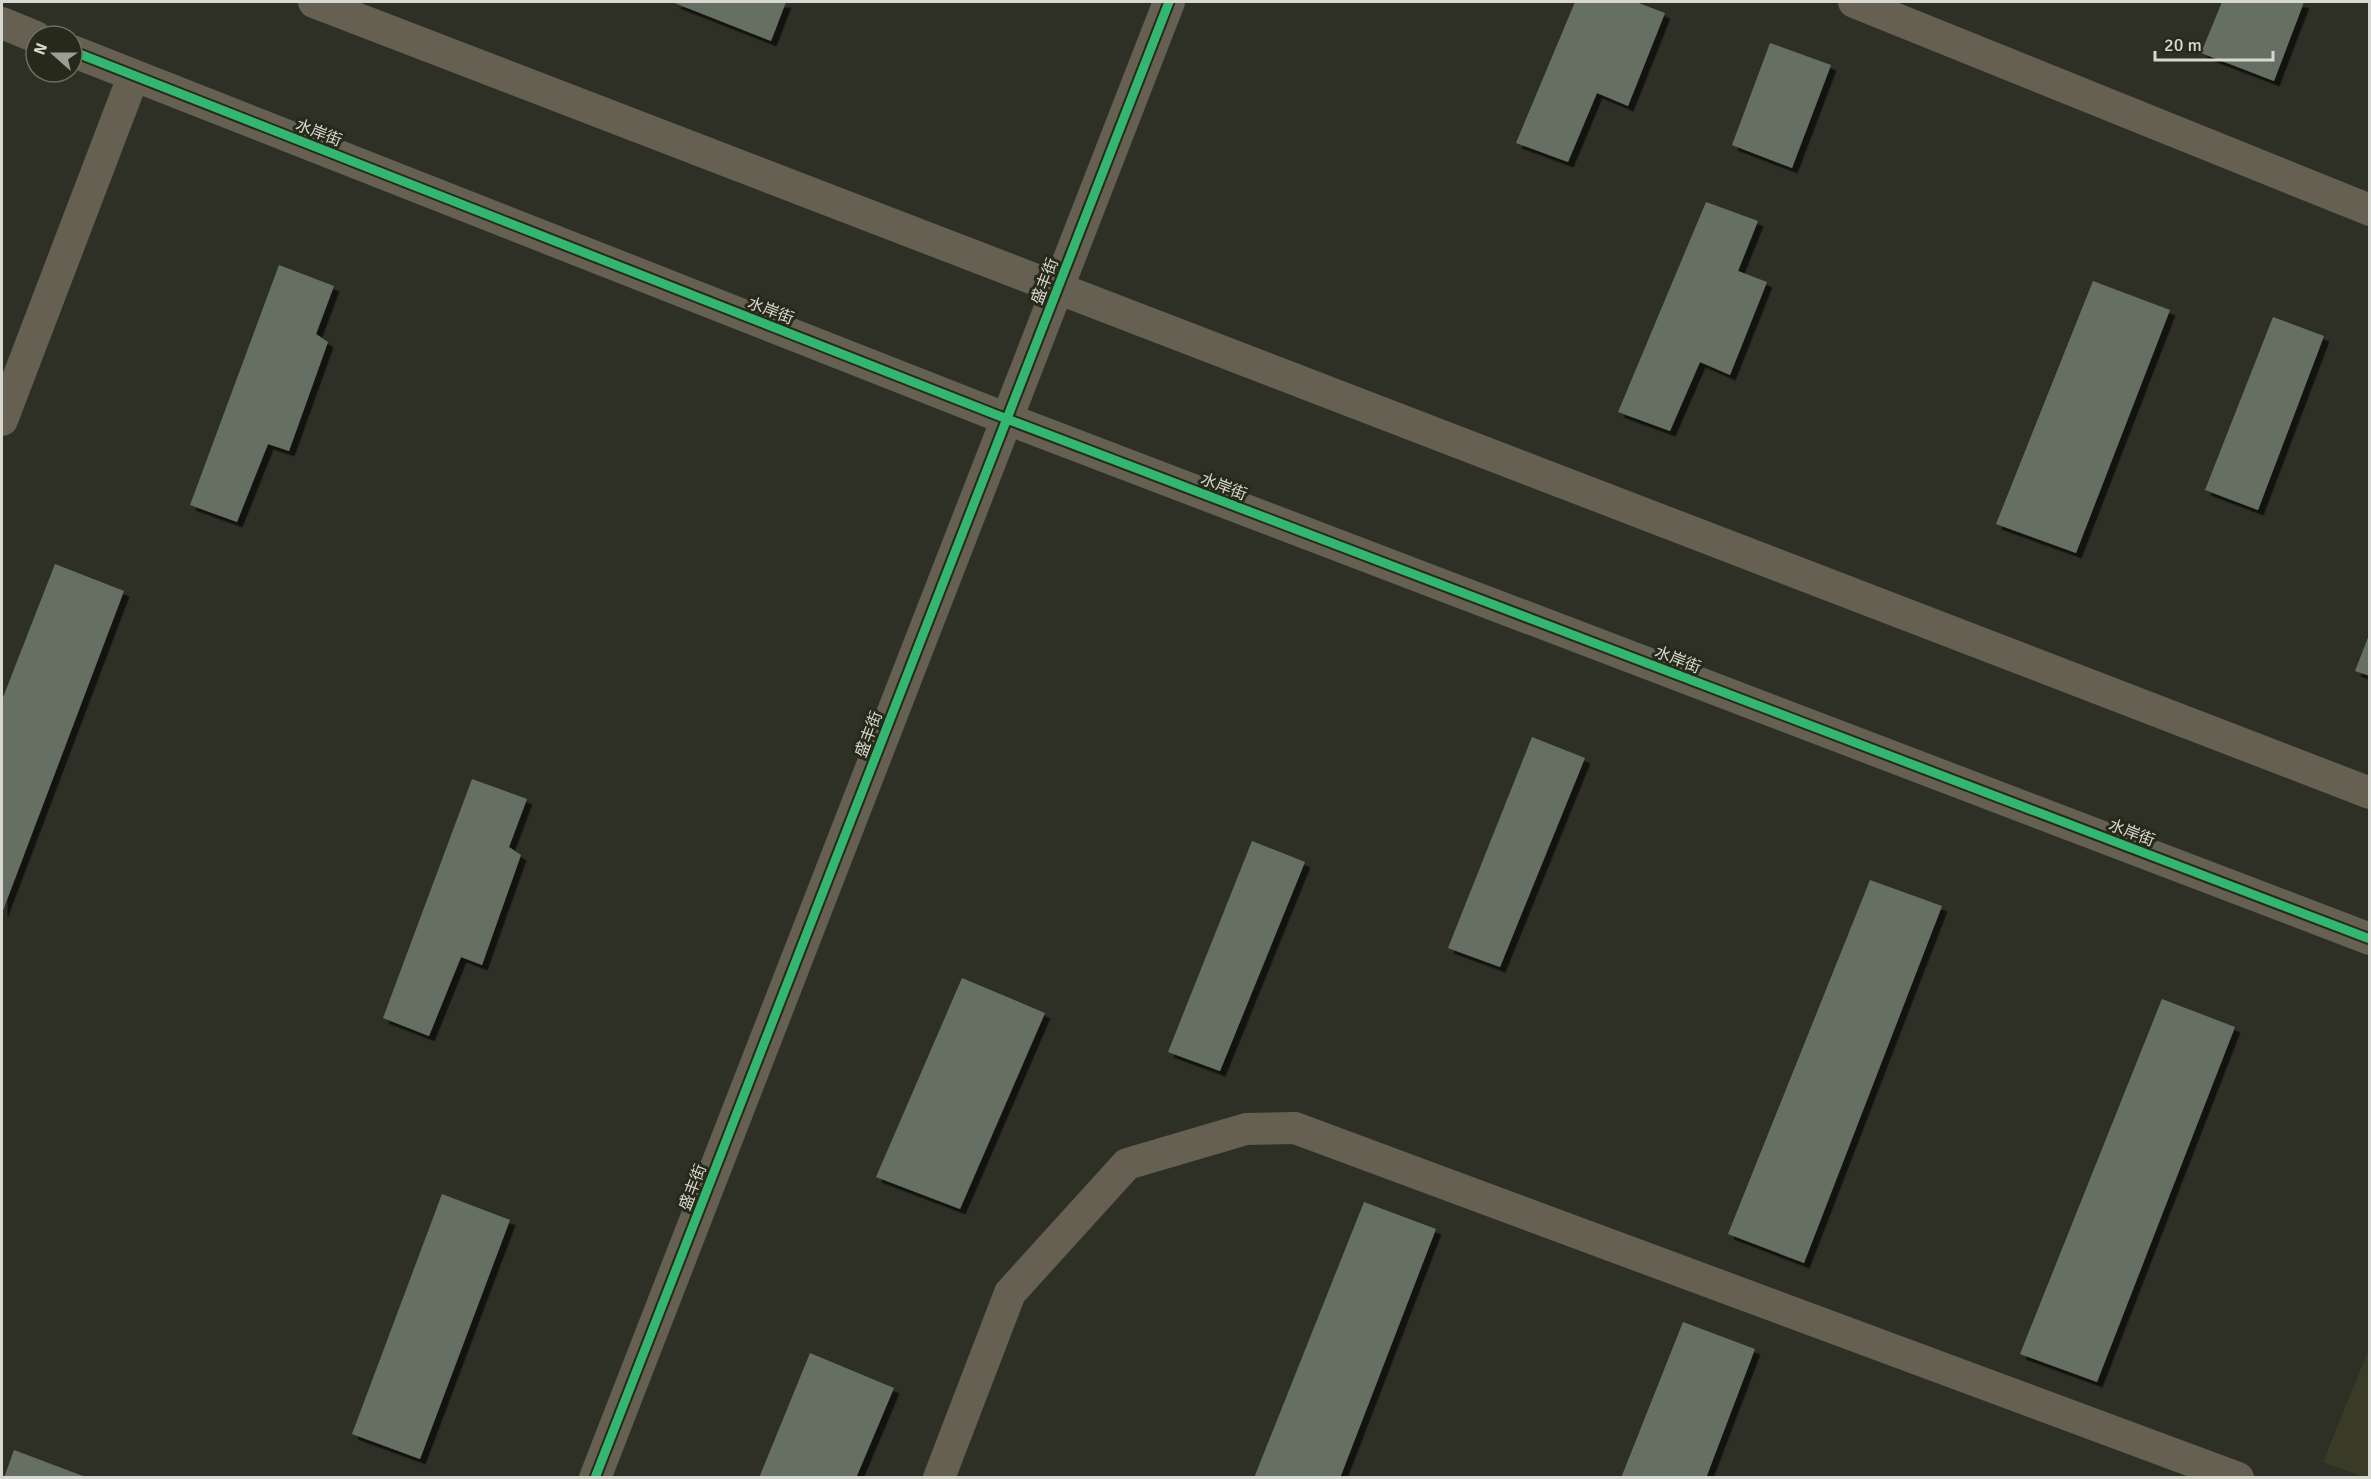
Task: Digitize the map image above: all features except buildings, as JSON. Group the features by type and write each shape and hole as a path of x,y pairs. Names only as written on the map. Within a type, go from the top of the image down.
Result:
{"street":[{"path":"314,2 2370,793"},
{"name":"盛丰街","path":"595,1478 1169,2"},
{"path":"1854,2 2370,210"},
{"path":"2,23 24,32"},
{"name":"水岸街","path":"84,56 1006,419 2370,939"},
{"path":"2,420 130,85 128,73"},
{"path":"939,1478 1010,1293 1127,1164 1246,1129 1295,1128 2238,1478"}],"shaded area":[{"path":"2369,1349 2369,1477 2363,1477 2323,1462"}],"cycle path":[{"path":"595,1478 1169,2"},
{"path":"84,56 1007,419 2370,939"}]}
